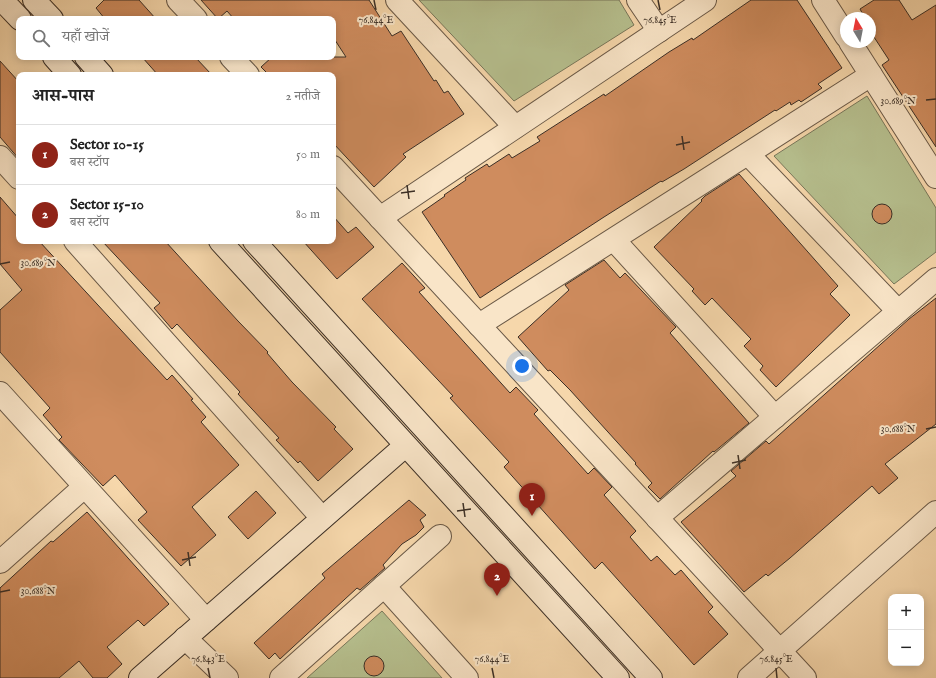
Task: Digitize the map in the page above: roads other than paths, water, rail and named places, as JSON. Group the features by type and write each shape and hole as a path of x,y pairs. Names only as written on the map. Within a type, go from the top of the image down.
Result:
{"street":[{"path":"2,0 17,16"},
{"path":"34,0 49,16"},
{"path":"178,0 193,16"},
{"path":"397,0 515,127"},
{"path":"638,0 659,31"},
{"path":"380,218 705,0"},
{"path":"823,0 840,27"},
{"path":"854,48 936,177"},
{"path":"57,60 67,72"},
{"path":"89,60 99,72"},
{"path":"234,60 245,72"},
{"path":"479,325 871,75"},
{"path":"748,154 898,311"},
{"path":"0,157 16,175"},
{"path":"336,170 805,678"},
{"path":"614,240 775,417"},
{"path":"78,244 322,518"},
{"path":"223,244 405,446 618,678"},
{"path":"257,244 651,678"},
{"path":"657,518 936,279"},
{"path":"0,393 206,620"},
{"path":"140,678 405,446"},
{"path":"0,562 84,487"},
{"path":"748,678 936,512"},
{"path":"281,678 440,536"},
{"path":"384,586 467,678"},
{"path":"185,638 227,678"}],"place":[{"name":"Sector 10-15","path":"532,516"},
{"name":"Sector 15-10","path":"497,596"}]}
